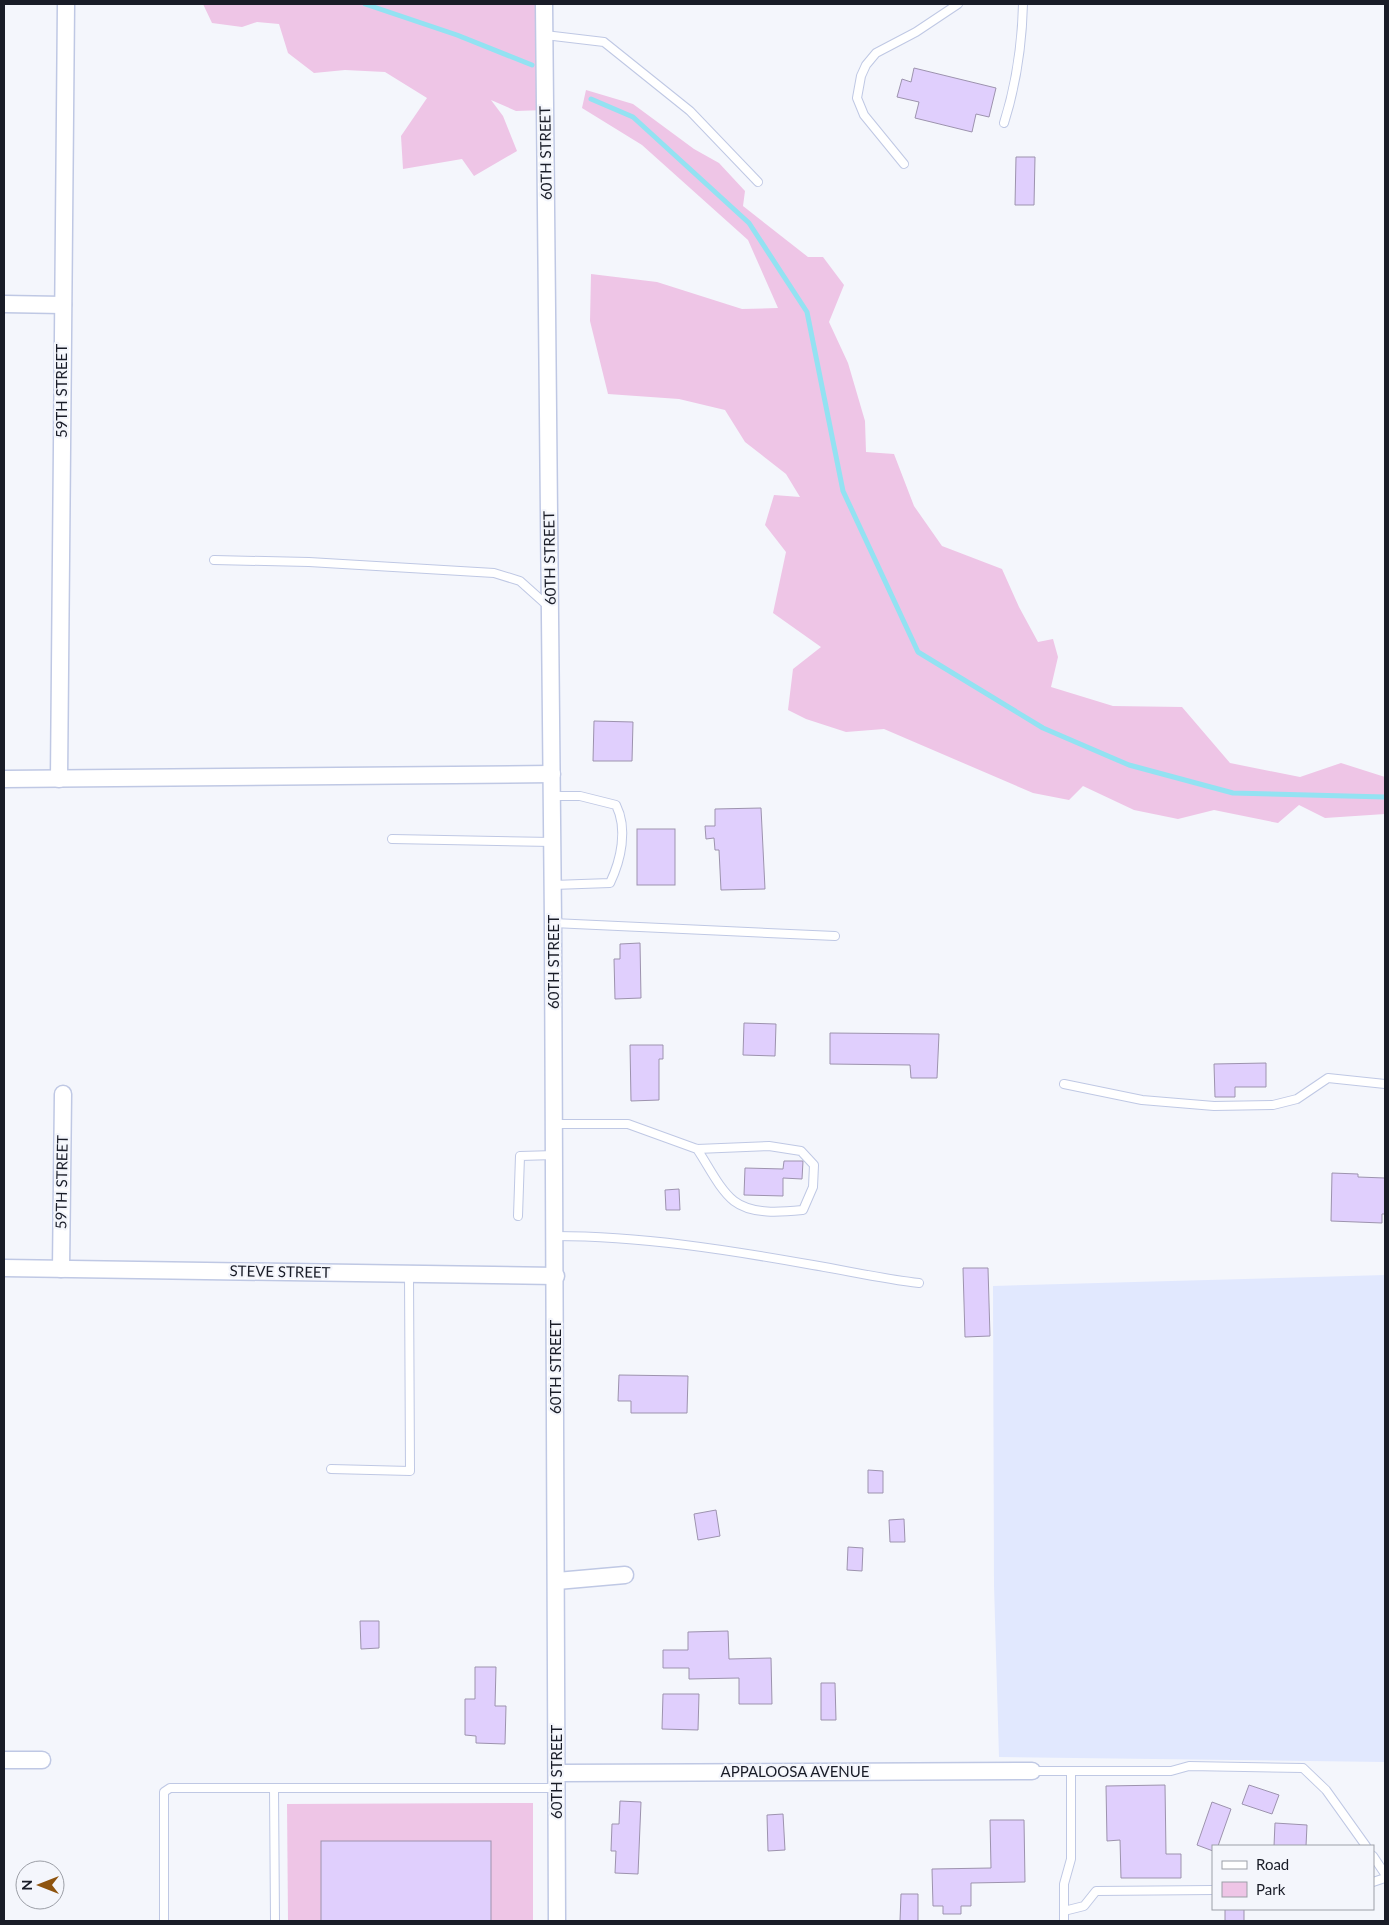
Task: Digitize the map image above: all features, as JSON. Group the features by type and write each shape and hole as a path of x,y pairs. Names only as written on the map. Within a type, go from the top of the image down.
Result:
{"street":[{"name":"59TH STREET","path":"59,779 66,4"},
{"name":"60TH STREET","path":"544,4 554,923 557,1921"},
{"path":"4,304 63,305"},
{"path":"4,780 552,774"},
{"name":"59TH STREET","path":"61,1269 63,1094"},
{"name":"STEVE STREET","path":"4,1268 556,1276"},
{"path":"557,1581 625,1575"},
{"path":"4,1760 42,1760"},
{"name":"APPALOOSA AVENUE","path":"557,1780 1032,1771"}],"lane":[{"path":"904,164 864,116 857,98 861,76 866,65 876,53 916,32 958,4"},
{"path":"1004,123 1012,97 1023,4"},
{"path":"545,35 604,42 690,111 758,182"},
{"path":"214,560 309,562 494,573 520,581 550,608"},
{"path":"552,796 580,796 616,805 622,818 619,864 610,883 553,886"},
{"path":"392,839 553,842"},
{"path":"554,923 835,936"},
{"path":"1064,1084 1142,1100 1214,1106 1273,1105 1297,1098 1328,1078 1385,1084"},
{"path":"555,1124 628,1124 697,1149 769,1146 801,1151 814,1165 813,1187 803,1210 776,1212 747,1208 733,1201 697,1149"},
{"path":"518,1216 520,1156 555,1155"},
{"path":"555,1236 632,1240 712,1249 919,1283"},
{"path":"331,1469 410,1472 409,1274"},
{"path":"1032,1771 1172,1771 1189,1766 1303,1768 1326,1790 1365,1845"},
{"path":"1064,1921 1064,1884 1071,1859 1071,1772"},
{"path":"164,1921 164,1792 170,1788 274,1788 557,1780"},
{"path":"274,1788 275,1921"},
{"path":"1374,1858 1385,1874"},
{"path":"1064,1911 1084,1906 1096,1891 1212,1890"}],"shaded area":[{"path":"1385,1275 1385,1762 999,1757 994,1585 993,1286"}],"green space":[{"path":"203,4 544,4 545,110 516,111 491,100 503,116 517,151 474,176 462,159 403,169 401,136 427,98 385,72 345,70 314,73 288,53 279,24 257,22 242,27 212,23"},
{"path":"586,90 633,104 694,149 719,163 745,191 743,206 808,257 823,257 844,285 829,322 848,363 865,421 866,452 894,454 914,506 942,546 1002,569 1019,607 1038,642 1053,639 1058,657 1051,687 1113,706 1182,707 1230,763 1300,777 1341,763 1385,777 1385,814 1325,818 1299,805 1278,823 1214,810 1178,819 1134,810 1083,786 1069,800 1033,793 884,729 846,732 806,719 788,710 793,669 821,647 773,613 786,552 765,525 774,495 800,497 786,474 745,442 725,410 679,399 608,394 590,321 591,274 657,282 742,309 778,308 748,240 642,145 582,108"},
{"path":"533,1803 533,1921 288,1921 287,1804"}],"building":[{"path":"914,68 996,88 989,117 976,114 972,132 915,118 919,102 897,97 902,79 911,82"},
{"path":"1016,157 1035,157 1034,205 1015,205"},
{"path":"594,721 633,722 632,761 593,761"},
{"path":"761,808 765,889 721,890 719,850 715,850 714,838 706,839 705,826 715,826 715,809"},
{"path":"637,829 675,829 675,885 637,885"},
{"path":"640,943 641,998 615,999 614,959 620,959 620,944"},
{"path":"744,1023 776,1024 775,1056 743,1055"},
{"path":"830,1033 939,1034 937,1078 911,1078 910,1065 830,1064"},
{"path":"630,1045 663,1045 663,1059 659,1059 659,1100 631,1101"},
{"path":"1266,1063 1266,1087 1235,1087 1235,1097 1215,1097 1214,1064"},
{"path":"784,1161 803,1161 802,1179 783,1178 783,1196 744,1195 745,1168 783,1169"},
{"path":"1332,1173 1358,1174 1358,1177 1385,1178 1385,1214 1382,1214 1382,1223 1331,1221"},
{"path":"679,1189 680,1210 666,1210 665,1190"},
{"path":"963,1268 988,1268 990,1336 965,1337"},
{"path":"619,1375 688,1376 687,1413 631,1413 631,1401 618,1401"},
{"path":"868,1470 883,1471 883,1493 868,1493"},
{"path":"716,1510 720,1536 698,1540 694,1514"},
{"path":"904,1519 905,1542 890,1542 889,1520"},
{"path":"848,1547 863,1548 862,1571 847,1570"},
{"path":"360,1621 379,1621 379,1648 361,1649"},
{"path":"728,1631 729,1659 771,1658 772,1704 739,1704 739,1678 689,1679 689,1668 663,1668 663,1650 688,1650 688,1632"},
{"path":"475,1667 496,1667 495,1706 506,1706 505,1744 476,1743 476,1736 465,1735 465,1699 475,1699"},
{"path":"821,1683 835,1683 836,1720 821,1720"},
{"path":"663,1694 699,1694 698,1730 662,1729"},
{"path":"1165,1785 1166,1854 1181,1854 1181,1878 1121,1878 1120,1840 1107,1841 1106,1786"},
{"path":"1249,1785 1279,1795 1272,1814 1242,1804"},
{"path":"620,1801 641,1802 638,1874 615,1873 616,1851 611,1851 612,1824 619,1824"},
{"path":"1212,1802 1231,1809 1218,1845 1212,1845 1212,1851 1197,1845"},
{"path":"783,1814 785,1850 768,1851 767,1815"},
{"path":"990,1820 1024,1820 1025,1882 971,1883 971,1906 961,1906 961,1914 943,1914 943,1906 933,1906 932,1869 991,1868"},
{"path":"1275,1823 1307,1825 1306,1845 1274,1845"},
{"path":"321,1841 491,1841 491,1921 321,1921"},
{"path":"901,1894 918,1894 918,1921 900,1921"},
{"path":"1225,1910 1244,1910 1244,1921 1225,1921"}],"waterway":[{"path":"365,4 457,35 532,65"},
{"path":"591,99 633,117 749,223 807,312 843,491 918,652 1043,728 1129,765 1233,793 1385,797"}]}
